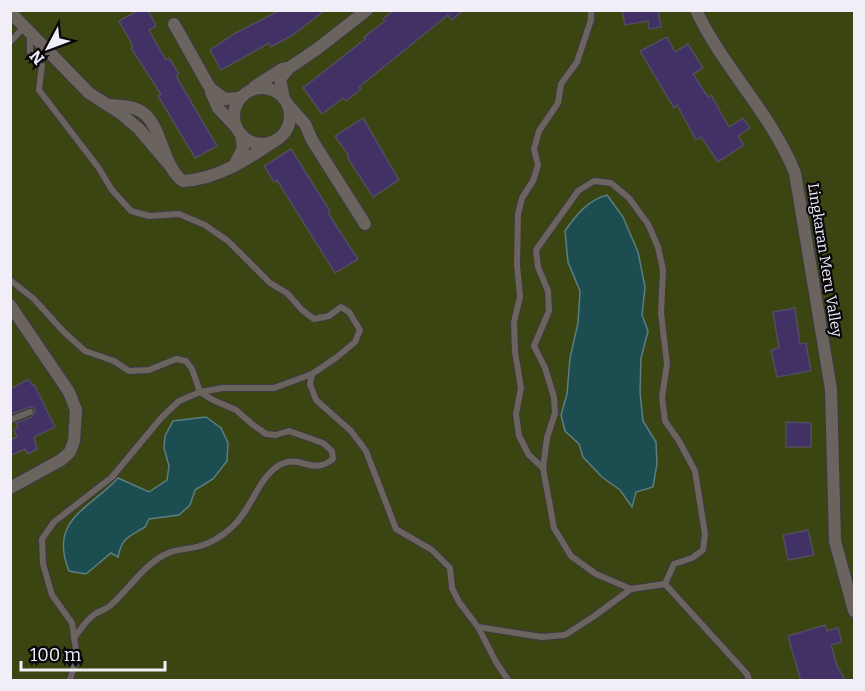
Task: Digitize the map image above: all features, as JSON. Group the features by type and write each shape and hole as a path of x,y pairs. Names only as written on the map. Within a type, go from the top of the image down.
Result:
{"street":[{"path":"10,12 89,93 129,119 179,178 186,182 243,162 279,138 289,123 290,117 280,79 289,68 367,10"},
{"name":"Lingkaran Meru Valley","path":"696,10 711,39 781,142 795,173 831,389 835,541 855,611"},
{"path":"174,24 210,88 211,95 239,131 253,142 268,143 298,132 312,140"},
{"path":"234,166 243,148 234,113 240,98 282,69 289,68"},
{"path":"210,88 225,99 240,98"},
{"path":"250,90 265,88 279,93 305,124 312,140 365,225"},
{"path":"10,305 69,392 76,410 74,441 70,452 61,460 10,488"}],"lane":[{"path":"543,468 529,455 519,436 516,414 521,388 515,352 514,322 520,297 517,265 518,214 522,198 533,181 538,165 534,149 539,131 558,103 561,84 577,62 591,20 591,10"},
{"path":"10,42 27,30 30,52 42,65 39,90 98,167 112,190 131,211 149,216 179,214 205,225 228,241 270,283 287,293 302,310 314,319 329,316 341,307 350,312 360,330 355,342 312,374 274,388 223,388 200,392 179,401 112,477 54,522 42,539 43,564 52,595 72,623 77,657 70,681"},
{"path":"631,589 596,574 571,556 554,528 543,468 547,438 555,413 554,397 545,368 534,346 549,311 548,291 538,267 536,250 578,191 594,181 611,183 629,198 648,224 658,247 663,270 662,313 667,364 662,397 665,421 695,471 705,534 703,550 692,558 674,564 665,584"},
{"path":"10,280 34,299 85,351 114,361 129,371 149,370 176,359 186,361 192,369 200,392 236,410 266,434 276,435 289,431 323,443 332,451 333,459 325,465 314,467 302,462 290,461 277,467 267,477 249,508 233,527 216,539 198,547 177,549 165,554 151,564 110,606 93,615 74,638"},
{"path":"312,374 310,384 316,400 351,431 366,451 396,529 432,550 450,568 452,588 459,602 478,627 508,681"},
{"path":"10,420 30,412"},
{"path":"478,627 542,637 565,635 631,589 665,584"},
{"path":"665,584 747,674 749,681"}],"green space":[{"path":"10,11 854,11 854,680 11,680"}],"shaded area":[{"path":"607,195 623,217 638,252 645,287 642,315 648,331 641,358 640,392 643,421 656,442 657,464 653,487 636,492 632,507 620,490 602,477 583,457 579,444 565,431 561,415 567,394 570,358 578,323 580,291 568,262 565,231 583,209 594,200"},
{"path":"206,417 221,428 228,443 227,461 213,479 195,490 190,505 179,515 149,519 145,527 124,541 118,557 111,553 86,574 69,571 64,553 64,539 75,517 118,478 149,492 167,480 169,466 164,448 165,436 173,421"}],"building":[{"path":"139,10 148,10 156,26 149,30 166,60 169,58 179,74 176,76 217,146 195,158 158,96 161,94 131,48 133,46 119,21"},
{"path":"280,10 325,10 293,35 271,47 269,43 221,70 210,50 234,34"},
{"path":"394,10 464,10 452,20 448,15 359,87 361,89 346,101 343,98 322,114 303,88 365,39 364,37 385,21 383,19"},
{"path":"622,10 658,10 661,27 649,29 648,21 625,25"},
{"path":"667,37 675,52 688,44 703,68 693,74 708,97 711,95 729,127 743,118 750,128 738,136 744,145 718,162 701,137 696,140 677,105 674,108 640,51"},
{"path":"363,118 399,180 373,197 335,136"},
{"path":"291,149 358,259 335,273 277,180 274,182 264,166"},
{"path":"795,308 800,344 806,343 811,371 777,377 771,350 779,348 773,312"},
{"path":"29,379 32,385 34,384 55,427 34,437 37,449 28,454 25,449 10,456 10,440 17,437 14,430 18,427 16,423 32,417 35,412 34,408 30,407 11,414 10,389"},
{"path":"786,422 811,423 811,447 786,447"},
{"path":"808,530 814,555 788,560 783,535"},
{"path":"825,625 827,631 838,628 842,642 831,645 837,666 846,681 801,681 788,636"}]}
